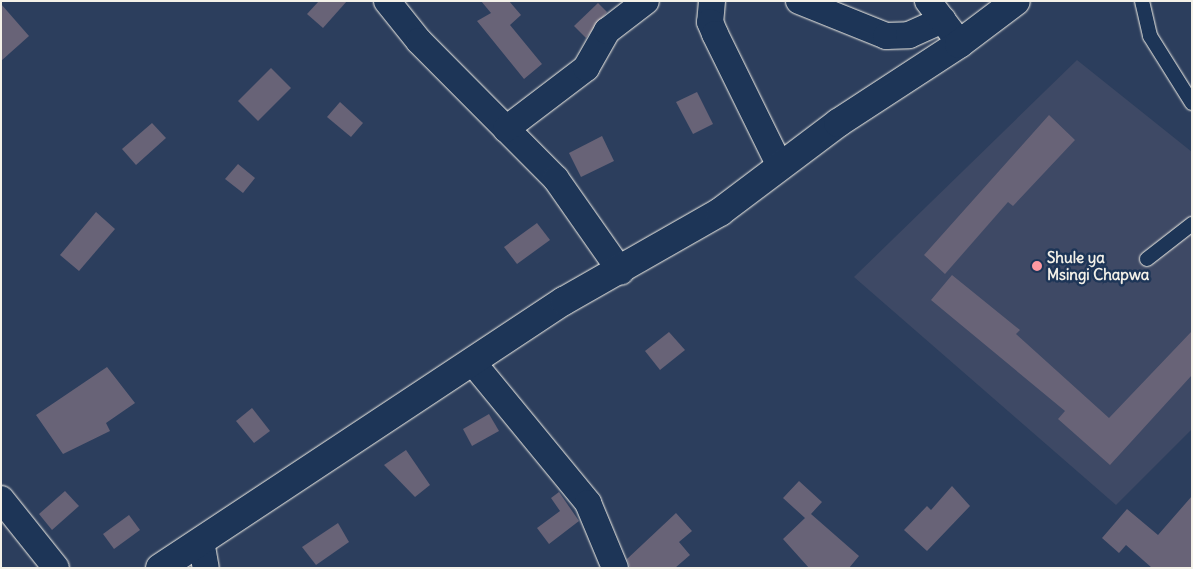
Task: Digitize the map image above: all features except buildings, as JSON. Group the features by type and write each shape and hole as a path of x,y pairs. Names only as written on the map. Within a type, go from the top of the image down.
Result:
{"street":[{"path":"387,1 506,129 556,179 621,272"},
{"path":"506,129 586,68 607,30 646,1"},
{"path":"712,1 710,22 780,166"},
{"path":"799,1 886,36 909,35 936,10 959,44"},
{"path":"160,568 474,364 564,301 621,272 720,212 838,123 959,44 1016,1"},
{"path":"474,364 588,504 615,568"},
{"path":"1,499 56,568"},
{"path":"201,542 206,568"}],"lane":[{"path":"1142,1 1150,36 1192,104"},
{"path":"1147,259 1192,224"}],"shaded area":[{"path":"1077,60 1192,152 1192,429 1116,505 854,277"}],"place":[{"name":"Shule ya Msingi Chapwa","path":"1037,266"}]}
